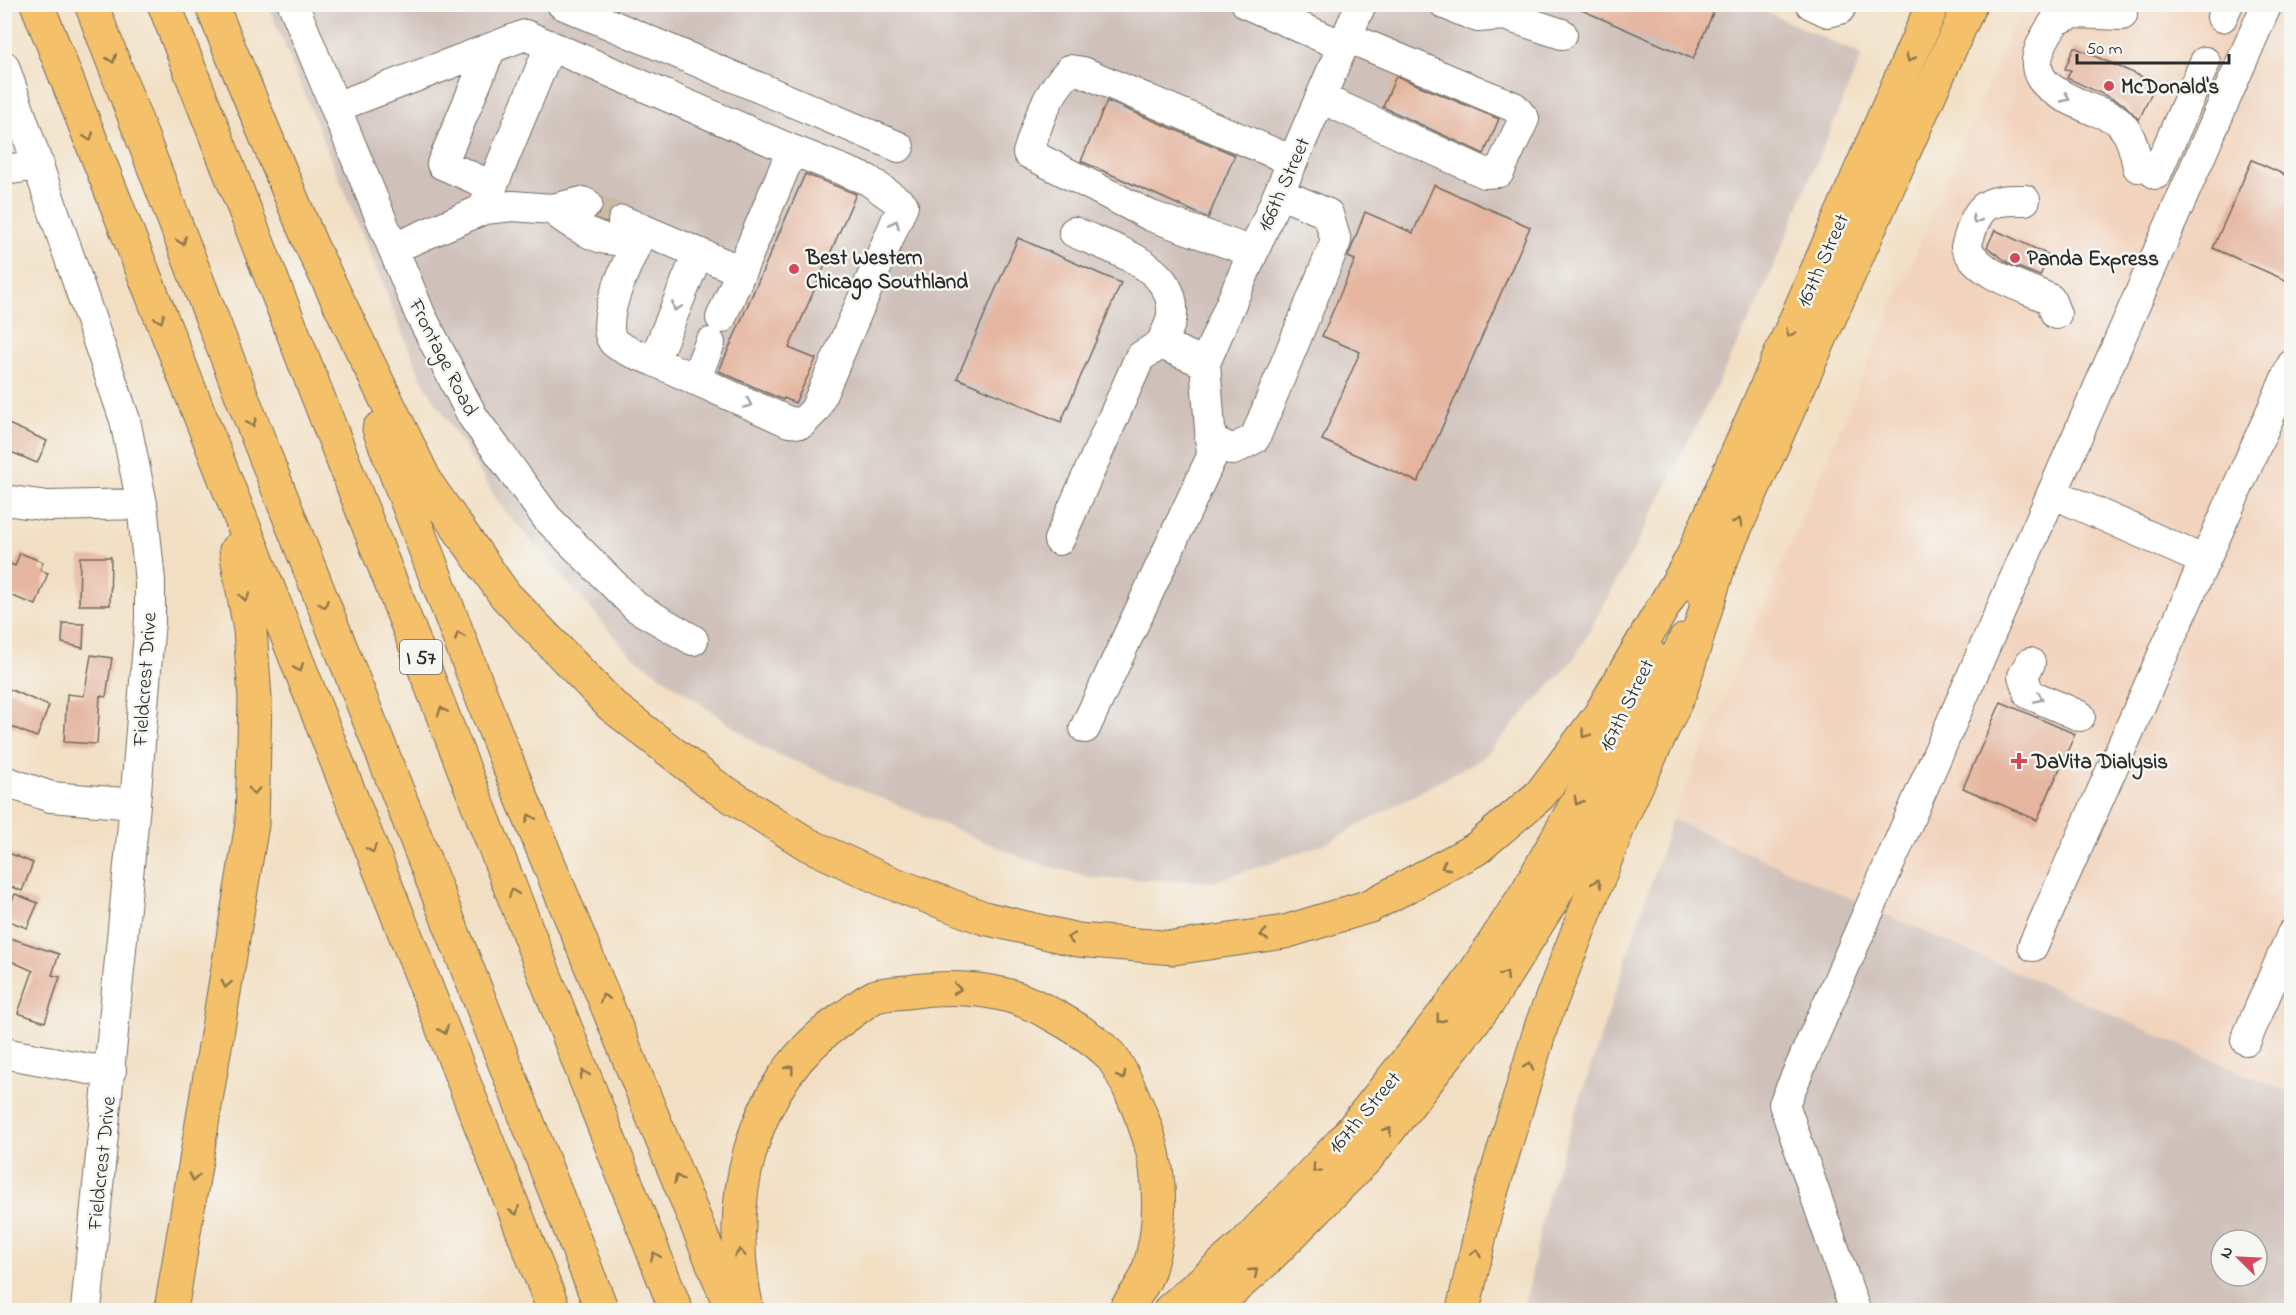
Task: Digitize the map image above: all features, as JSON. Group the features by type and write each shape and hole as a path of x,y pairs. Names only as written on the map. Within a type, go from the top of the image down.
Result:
{"main road":[{"path":"37,4 554,1311"},
{"path":"91,4 258,438 602,1311"},
{"name":"I 57","path":"164,4 676,1311"},
{"path":"211,4 311,245 503,752 732,1311"},
{"name":"167th Street","path":"1210,1311 1264,1262 1367,1158 1489,1001 1552,900 1610,797 1933,4"},
{"name":"167th Street","path":"1170,1311 1243,1246 1344,1140 1464,989 1527,892 1588,783 1649,656 1705,564 1970,4"},
{"path":"311,245 427,484 506,595 612,706 715,786 809,845 884,880 984,918 1078,940 1174,948 1285,932 1370,906 1476,849 1540,795 1599,716 1705,564"},
{"path":"171,1311 252,824 255,768 255,698 250,630 233,537 207,438"},
{"path":"1462,1311 1486,1209 1542,1024 1622,817 1681,690 1705,564"},
{"path":"747,1311 742,1288 739,1208 747,1153 764,1108 789,1070 822,1033 876,996 940,987 1006,995 1064,1021 1109,1053 1142,1113 1155,1157 1159,1217 1148,1273 1125,1311"}],"street":[{"name":"Frontage Road","path":"293,4 420,314 474,417 547,518 636,607 693,640"},
{"path":"562,4 899,147"},
{"path":"1247,4 1514,107 1524,119 1500,172 1485,173 1321,98"},
{"name":"166th Street","path":"1205,363 1361,4"},
{"path":"1445,4 1478,17 1504,15 1562,34"},
{"path":"1811,4 1828,12 1840,9 1842,4"},
{"path":"1855,1311 1784,1104 2267,4"},
{"path":"2122,15 2074,13 2056,20 2038,54 2036,68 2041,81 2059,96 2116,120 2131,138 2147,171 2205,62"},
{"path":"336,107 525,35 792,150 868,180 903,205 814,410 802,423 789,422 615,343 608,333 609,311 633,225"},
{"path":"394,248 488,197 550,46"},
{"path":"491,48 441,164 488,197 513,206 552,209 582,202 587,204"},
{"name":"Fieldcrest Drive","path":"4,66 125,420 142,504 150,581 150,620 135,804 86,1311"},
{"path":"1253,252 1151,216 1028,153 1037,122 1053,87 1070,70 1083,72 1293,161"},
{"path":"695,380 792,150"},
{"path":"4,170 39,165"},
{"path":"1210,439 1233,450 1255,438 1336,241 1328,214 1279,193"},
{"path":"2025,200 1997,199 1984,207 1966,247 1972,259 1983,268 2050,299 2056,314"},
{"path":"552,209 570,224 610,239 617,240 625,236 633,225"},
{"path":"633,225 741,271"},
{"path":"1059,540 1132,371 1140,357 1161,344 1172,314 1170,291 1144,264 1074,232"},
{"path":"654,361 698,253"},
{"path":"1084,728 1212,456 1205,363 1161,344"},
{"path":"2033,946 2292,365"},
{"path":"2052,493 2205,561"},
{"path":"4,500 48,506 142,504"},
{"path":"2030,663 2023,676 2029,694 2080,716"},
{"path":"4,780 51,797 135,804"},
{"path":"2246,1040 2292,934"},
{"path":"4,1053 89,1069 111,1070"}],"shaded area":[{"path":"1749,4 1862,55 1759,301 1638,542 1574,659 1484,757 1327,843 1214,882 1093,878 1030,861 763,748 629,653 501,506 421,378 268,5"},
{"path":"2022,5 2291,5 2291,1094 1672,819"},
{"path":"1672,819 2291,1094 2291,1310 1524,1310 1545,1206"}],"building":[{"path":"1568,4 1717,4 1693,59"},
{"name":"McDonald's","path":"2074,47 2156,83 2139,120 2124,104 2067,78 2071,70 2065,69"},
{"path":"1396,76 1499,119 1484,154 1383,107"},
{"path":"1107,101 1235,155 1208,218 1081,161"},
{"path":"2252,160 2292,178 2292,265 2285,280 2213,248"},
{"name":"Best Western Chicago Southland","path":"805,174 856,194 789,348 816,359 795,403 784,398 783,400 719,371"},
{"path":"1434,185 1530,227 1418,482 1322,440 1360,352 1322,336 1355,260 1348,257 1365,212 1413,233"},
{"name":"Panda Express","path":"1995,230 2049,255 2040,276 2010,264 1987,247"},
{"path":"1018,238 1121,283 1061,422 957,378"},
{"path":"4,422 47,441 37,463 4,449"},
{"path":"20,553 43,562 40,570 48,573 36,605 4,593 4,561 15,566"},
{"path":"80,557 111,557 110,605 79,605"},
{"path":"63,623 84,624 83,648 62,643"},
{"path":"91,655 112,658 106,697 100,696 97,744 64,742 67,694 84,696"},
{"path":"9,689 49,706 37,737 4,724 4,700"},
{"name":"DaVita Dialysis","path":"2001,702 2075,734 2037,820 1963,788"},
{"path":"4,851 33,863 22,891 4,884"},
{"path":"15,894 38,903 27,928 4,919"},
{"path":"4,936 59,954 52,975 60,977 45,1022 18,1013 33,971 4,958"}],"tunnel":[{"path":"587,204 623,221"}],"place":[{"name":"McDonald's","path":"2109,86"},
{"name":"Panda Express","path":"2015,258"},
{"name":"Best Western Chicago Southland","path":"794,269"},
{"name":"DaVita Dialysis","path":"2019,761"}]}
